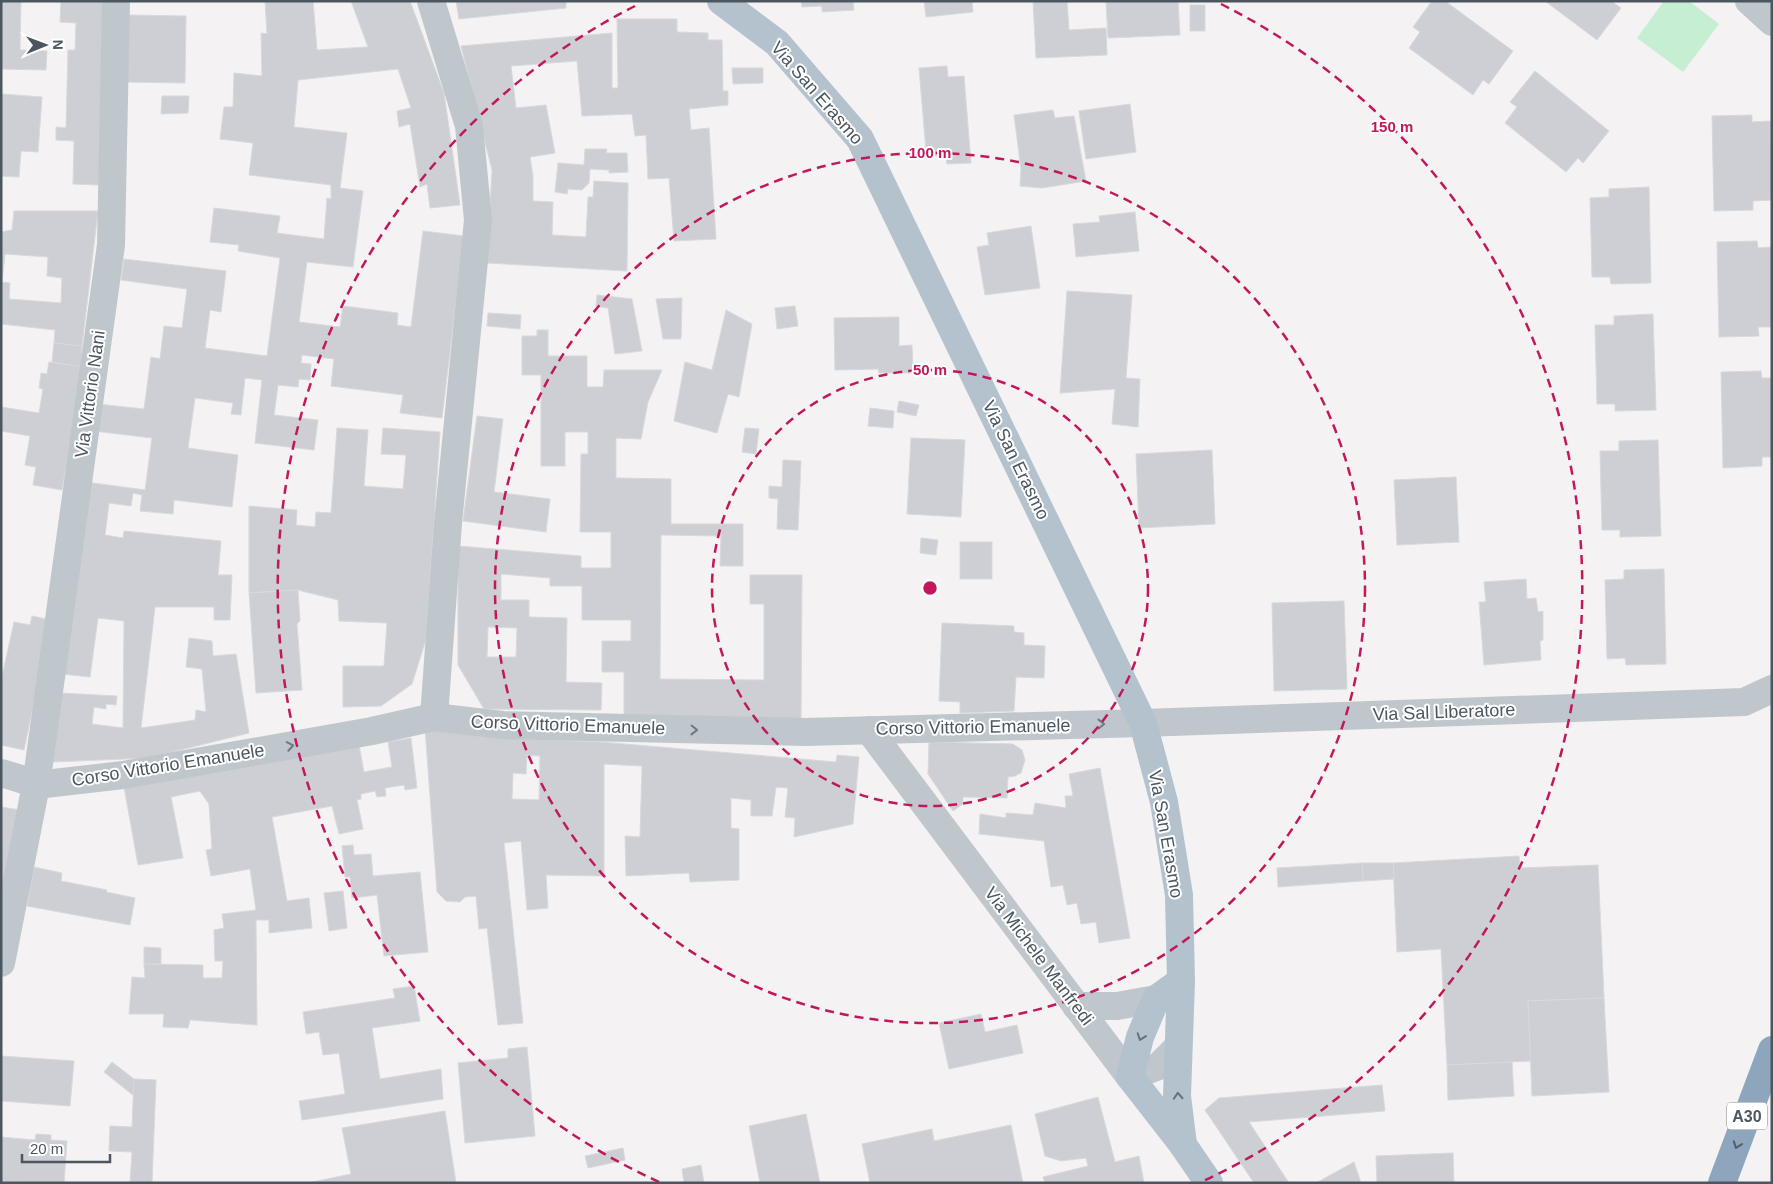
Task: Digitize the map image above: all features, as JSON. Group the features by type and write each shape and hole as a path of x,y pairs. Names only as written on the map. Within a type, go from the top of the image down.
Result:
{"highway":[{"name":"A30","path":"1722,1183 1772,1050"}],"main road":[{"name":"Via San Erasmo","path":"721,1 777,43 860,140 1143,723 1164,802 1179,895 1181,981 1177,1096 1183,1145"},
{"path":"1130,1077 1140,1038 1156,999 1181,981"},
{"name":"Via Michele Manfredi","path":"1130,1077 1183,1145 1209,1183"}],"street":[{"name":"Via Vittorio Nani","path":"1,963 36,786 111,244 116,1"},
{"path":"431,1 469,126 478,220 448,523 434,717"},
{"path":"1749,1 1772,22"},
{"name":"Via Sal Liberatore","path":"1143,723 1744,702 1772,689"},
{"name":"Corso Vittorio Emanuele","path":"1,773 36,786 132,774 372,731 434,717 502,725 806,732 1143,723"},
{"name":"Via Michele Manfredi","path":"869,730 1130,1077"},
{"path":"1076,1006 1117,1006 1156,999"},
{"path":"1130,1077 1158,1066 1178,1048"}],"green space":[{"path":"1664,1 1689,1 1719,24 1683,72 1637,38"}],"building":[{"path":"1,1 21,1 20,50 47,51 46,70 1,69"},
{"path":"61,1 104,1 99,185 73,184 74,141 56,140 56,127 66,128 68,50 75,50 76,23 60,22"},
{"path":"265,1 313,1 317,50 368,47 351,1 410,1 444,93 460,205 430,208 427,184 420,187 410,124 399,127 397,111 411,108 398,69 298,80 294,127 347,133 340,188 363,191 353,267 307,262 299,322 340,327 343,306 398,313 397,325 411,327 423,231 464,236 442,418 400,413 403,395 331,386 334,359 302,355 301,363 311,364 310,380 299,379 298,387 278,385 274,415 318,420 314,450 255,443 262,380 245,378 241,415 231,414 233,403 195,398 188,448 238,455 232,507 174,500 173,514 140,511 142,495 133,493 131,506 109,503 105,535 123,538 124,531 221,541 218,575 232,575 230,620 214,620 214,607 155,607 141,728 195,720 196,710 206,712 202,669 186,667 189,638 212,641 213,656 236,654 249,733 148,758 52,762 60,693 117,696 116,705 106,704 106,709 94,707 92,724 123,728 124,621 98,618 90,677 62,674 86,482 145,490 152,438 94,431 97,404 144,409 151,357 160,359 164,326 182,328 187,289 121,280 124,259 226,271 221,312 210,310 205,348 267,356 280,258 238,251 239,245 210,242 214,208 280,216 277,233 324,239 327,198 331,199 331,185 249,175 253,143 220,139 224,107 233,107 234,73 262,76 261,33 267,34"},
{"path":"456,1 566,1 566,8 459,19"},
{"path":"801,1 853,1 854,10 822,12 822,6 802,7"},
{"path":"924,1 972,1 973,12 926,17"},
{"path":"1033,1 1067,1 1069,30 1106,28 1107,55 1036,58"},
{"path":"1106,1 1178,1 1180,35 1108,38"},
{"path":"1432,1 1445,1 1513,51 1489,84 1483,80 1473,95 1409,48 1420,32 1413,27"},
{"path":"1545,1 1615,1 1614,3 1621,8 1597,40"},
{"path":"1190,5 1205,5 1205,31 1190,31"},
{"path":"128,15 186,16 185,83 127,82"},
{"path":"617,19 677,19 677,32 708,33 708,40 722,40 723,91 728,91 728,105 689,109 691,130 709,128 716,239 674,241 669,178 648,179 646,135 635,136 632,114 582,116 577,61 511,66 516,108 546,105 555,153 530,157 533,176 533,201 553,202 552,235 586,237 588,197 593,197 594,181 628,183 627,271 487,263 492,170 461,46 612,33 612,88 618,88"},
{"path":"947,66 948,77 964,76 971,163 947,164 946,155 934,156 933,150 926,151 919,68"},
{"path":"732,68 763,68 763,83 733,84"},
{"path":"1535,71 1609,131 1583,163 1578,158 1566,172 1505,123 1517,107 1510,102"},
{"path":"1,94 42,97 38,152 21,151 19,177 1,176"},
{"path":"162,96 189,96 188,113 161,114"},
{"path":"1130,104 1136,152 1086,159 1079,111"},
{"path":"1053,110 1055,118 1074,116 1086,181 1042,188 1020,186 1021,170 1014,115"},
{"path":"1752,115 1752,122 1771,121 1772,200 1753,201 1753,210 1714,211 1712,116"},
{"path":"585,149 607,149 606,153 627,153 628,172 609,173 609,170 590,169 589,183 582,190 568,189 567,194 555,192 558,163 584,165"},
{"path":"1649,187 1651,283 1611,284 1610,277 1592,277 1590,198 1609,197 1609,189"},
{"path":"14,211 98,211 82,346 54,343 55,330 1,324 1,232 12,230","holes":["5,254 48,257 47,276 62,278 61,303 9,299 10,283 2,282"]},
{"path":"1135,212 1139,251 1076,257 1073,224 1100,222 1099,216"},
{"path":"1031,226 1040,288 985,295 977,247 989,245 987,233"},
{"path":"1757,241 1758,248 1772,247 1772,327 1758,327 1759,336 1719,337 1717,242"},
{"path":"1067,291 1132,295 1126,378 1140,379 1138,427 1112,424 1115,389 1060,393"},
{"path":"597,295 632,299 642,351 615,354 608,308 596,306"},
{"path":"682,298 681,339 663,339 656,299"},
{"path":"795,306 798,326 777,329 775,308"},
{"path":"726,310 752,324 739,397 728,394 717,433 674,421 685,362 712,370"},
{"path":"488,313 521,315 520,329 487,326"},
{"path":"1653,314 1656,410 1615,411 1615,404 1597,404 1595,325 1614,325 1614,316"},
{"path":"899,317 899,346 912,345 913,373 879,373 878,369 835,370 834,318"},
{"path":"537,330 548,330 548,356 587,356 587,387 603,387 604,370 662,370 648,402 641,439 616,438 616,478 671,479 671,524 743,524 743,566 720,566 721,536 661,535 660,679 764,680 764,604 750,604 750,575 802,575 801,719 624,717 624,672 602,672 602,641 631,641 631,620 582,620 582,586 550,586 550,578 501,574 501,600 529,600 529,617 567,618 566,682 602,683 601,710 484,709 458,665 458,546 581,556 581,568 611,568 611,532 580,532 581,454 588,454 588,432 565,432 565,466 541,466 541,375 522,375 522,336 537,336","holes":["488,627 517,628 516,657 487,657"]},
{"path":"54,343 82,346 81,367 52,362"},
{"path":"49,362 83,367 62,490 33,485 36,467 25,465 30,436 1,431 1,407 39,413 43,389 39,388 41,373 47,374"},
{"path":"1761,371 1762,378 1772,378 1772,457 1762,457 1762,466 1723,468 1721,372"},
{"path":"899,401 919,405 916,416 897,412"},
{"path":"870,408 894,411 893,428 868,426"},
{"path":"477,416 503,419 494,492 550,499 546,532 463,521"},
{"path":"337,428 368,430 364,486 403,489 406,455 381,454 383,428 440,432 426,639 412,684 381,706 343,707 343,666 384,666 387,623 339,621 338,600 298,590 249,593 249,506 297,510 296,525 315,527 316,512 331,513"},
{"path":"745,428 759,429 756,454 742,452"},
{"path":"911,438 965,440 961,517 907,514"},
{"path":"1658,440 1661,536 1620,537 1620,530 1602,530 1600,451 1619,451 1619,441"},
{"path":"1212,450 1215,524 1139,528 1136,454"},
{"path":"783,460 801,461 798,530 777,529 778,499 769,498 769,486 782,487"},
{"path":"1456,477 1459,542 1397,545 1394,480"},
{"path":"921,538 938,540 936,555 920,553"},
{"path":"960,542 992,542 992,579 960,579"},
{"path":"1664,569 1666,664 1626,665 1625,658 1607,659 1605,580 1624,579 1624,570"},
{"path":"1526,579 1527,599 1536,598 1538,612 1543,611 1543,640 1540,641 1541,660 1484,665 1479,602 1486,602 1484,582"},
{"path":"298,590 300,621 297,624 302,690 256,693 249,593"},
{"path":"1344,601 1347,689 1274,691 1272,603"},
{"path":"32,616 51,620 24,750 1,745 1,681 14,622 30,625"},
{"path":"942,623 1014,626 1014,632 1024,633 1024,645 1045,646 1044,678 1016,677 1014,711 960,713 960,702 939,701"},
{"path":"425,728 526,739 601,742 836,762 837,755 859,757 853,824 794,837 795,818 785,817 788,788 776,787 772,816 751,816 751,800 731,798 731,828 739,829 739,880 690,882 689,873 626,876 625,836 640,837 642,766 604,764 604,876 546,875 548,908 527,910 521,841 504,843 523,1023 498,1025 487,928 479,929 476,896 465,897 460,902 446,901 437,892","holes":["527,755 540,756 539,800 512,799 513,773 526,774"]},
{"path":"411,738 417,788 405,790 404,785 385,788 386,796 377,797 375,791 361,794 361,799 357,800 363,829 339,834 332,806 272,817 287,901 309,898 312,928 269,933 269,920 256,920 257,1025 190,1020 188,1028 163,1027 164,1014 129,1014 132,977 145,978 144,964 203,965 203,978 222,978 223,961 215,961 214,930 224,928 222,914 256,910 250,869 211,876 206,850 212,849 209,804 200,791 171,797 183,858 138,865 124,787 359,745 364,772 392,767 388,742"},
{"path":"929,742 1013,744 1022,750 1025,760 1021,773 1008,777 1007,798 963,797 963,804 953,811 928,774"},
{"path":"1100,768 1130,938 1099,943 1096,922 1081,924 1077,903 1067,905 1063,885 1051,887 1044,841 979,834 980,814 1006,818 1006,813 1033,815 1035,803 1066,808 1065,796 1073,796 1069,774"},
{"path":"1,807 20,810 1,907"},
{"path":"353,845 354,855 371,854 373,876 420,872 428,952 384,956 377,895 352,898 350,877 345,877 342,846"},
{"path":"1519,856 1520,868 1598,865 1604,998 1528,1001 1531,1061 1447,1065 1441,949 1397,952 1393,863"},
{"path":"1362,863 1393,863 1394,879 1363,881"},
{"path":"1362,863 1363,881 1278,887 1277,868"},
{"path":"34,867 62,873 61,881 107,890 106,892 135,898 130,925 27,906"},
{"path":"343,891 347,928 329,931 324,893"},
{"path":"144,947 161,948 161,964 144,964"},
{"path":"414,986 420,1021 372,1028 380,1079 441,1069 443,1099 302,1120 299,1101 345,1094 339,1053 323,1055 319,1032 306,1034 303,1012 395,998 393,989"},
{"path":"1604,998 1609,1092 1532,1096 1528,1001"},
{"path":"981,1014 985,1032 1017,1025 1023,1053 949,1069 939,1023"},
{"path":"527,1047 535,1136 465,1143 458,1063 508,1058 508,1049"},
{"path":"1,1056 74,1061 70,1106 1,1101"},
{"path":"112,1062 134,1079 134,1096 104,1072"},
{"path":"1512,1062 1514,1096 1448,1100 1447,1065"},
{"path":"134,1079 156,1080 152,1183 130,1183 132,1152 109,1151 110,1126 132,1127"},
{"path":"1382,1085 1385,1111 1249,1122 1289,1183 1254,1183 1205,1110 1219,1098"},
{"path":"1098,1097 1115,1162 1139,1156 1144,1183 1045,1183 1043,1177 1088,1166 1086,1158 1061,1161 1045,1156 1035,1114"},
{"path":"445,1111 456,1183 308,1183 351,1174 342,1128"},
{"path":"806,1114 820,1183 760,1183 749,1126"},
{"path":"1011,1125 1023,1183 870,1183 862,1144 932,1129 934,1141"},
{"path":"36,1134 51,1135 51,1140 67,1141 64,1183 1,1182 1,1137 35,1140"},
{"path":"623,1148 625,1160 588,1168 585,1156"},
{"path":"1453,1153 1454,1183 1377,1183 1376,1156"},
{"path":"1354,1162 1361,1183 1316,1183"},
{"path":"701,1165 704,1183 684,1183 682,1169"}]}
